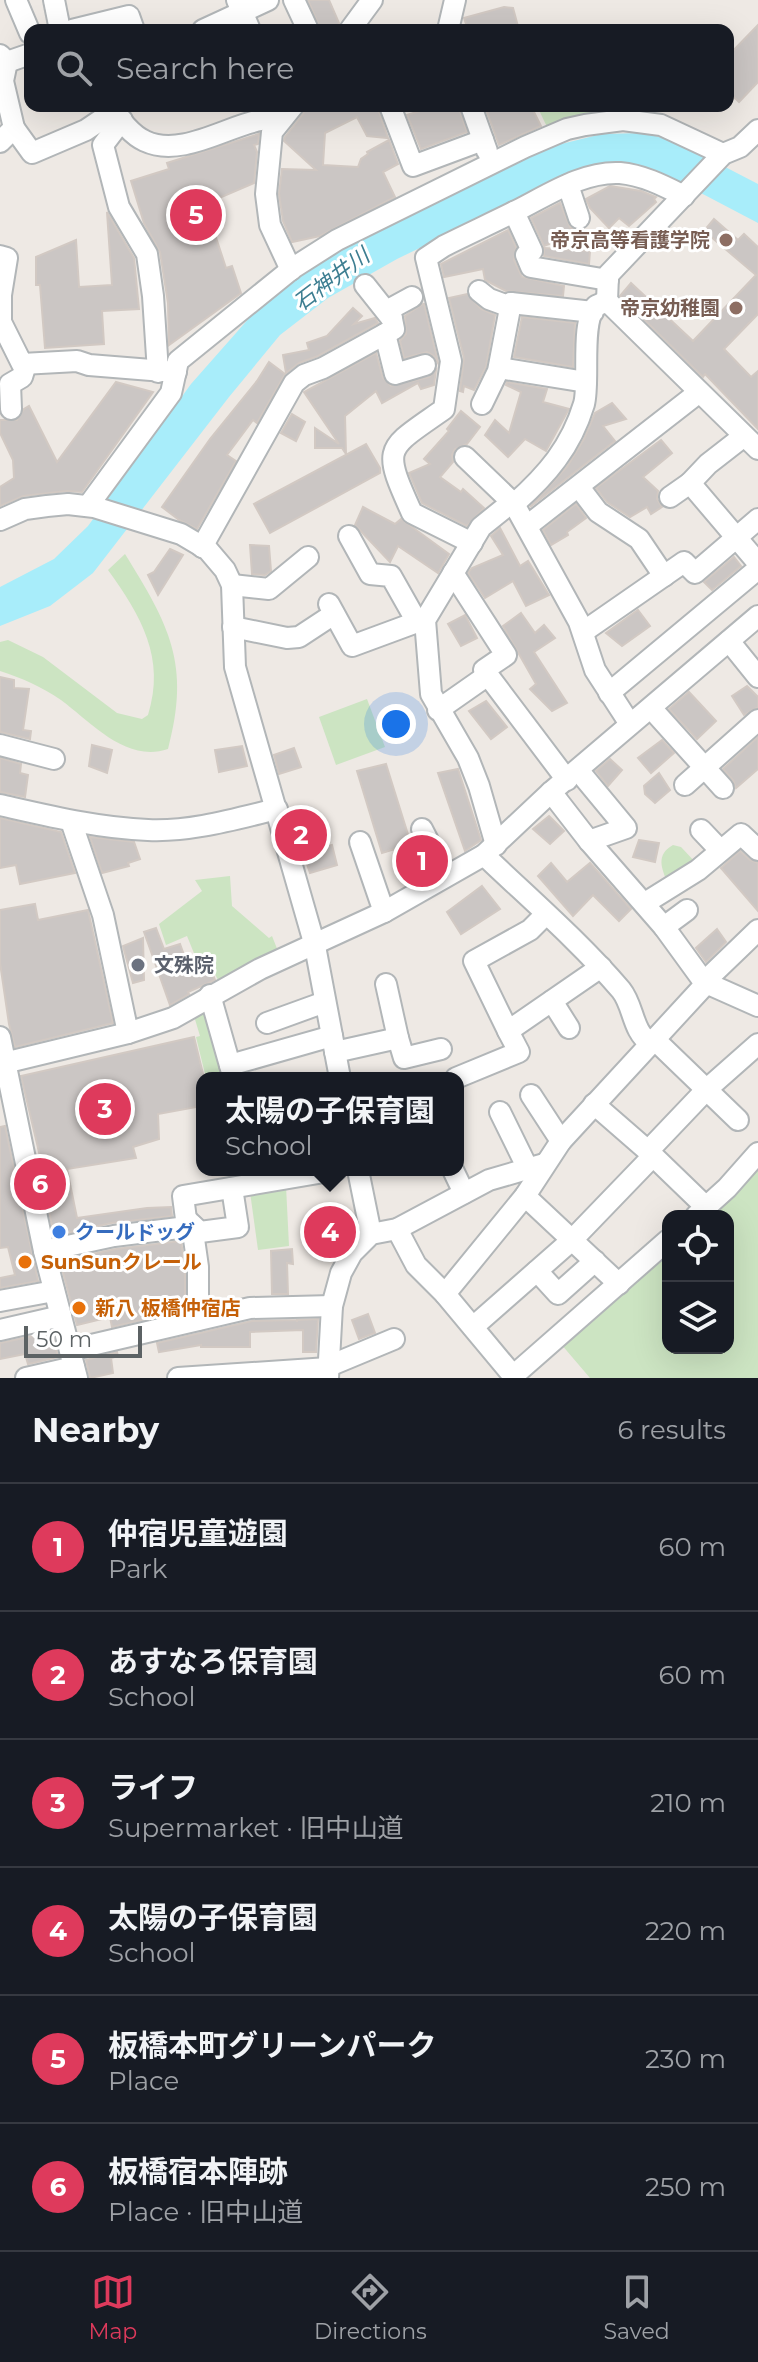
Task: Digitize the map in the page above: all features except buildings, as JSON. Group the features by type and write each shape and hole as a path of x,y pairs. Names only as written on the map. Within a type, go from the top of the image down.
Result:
{"street":[{"path":"16,0 26,24"},
{"path":"54,0 59,24"},
{"path":"218,24 268,0"},
{"path":"294,0 305,24"},
{"path":"356,24 371,0"},
{"path":"449,24 455,0"},
{"path":"95,24 126,16"},
{"path":"24,55 4,59 7,135 32,153 86,130 115,113"},
{"path":"115,113 146,142 169,145 196,142 284,112"},
{"path":"284,112 272,132 266,210 291,270"},
{"path":"393,112 413,166 483,140"},
{"path":"473,112 492,163"},
{"path":"91,506 171,393 147,254 119,207 103,145 115,113"},
{"path":"167,372 291,270 337,240 567,129 623,120 661,125 728,153 757,160"},
{"path":"233,627 287,638 299,637 331,609 352,646 421,621 481,527 551,469 569,439 584,402 586,343 608,275 728,153 758,130"},
{"path":"472,543 412,513 396,479 392,458 399,441 444,409 451,361 426,258 444,246 568,185 599,175 619,173 658,182 686,194"},
{"path":"568,185 579,218"},
{"path":"514,212 532,251 526,255 531,267 608,280"},
{"path":"0,256 7,258 1,322 22,364 77,361 89,365 167,372"},
{"path":"365,285 389,327"},
{"path":"479,291 489,299 508,306 511,303 600,306 751,443 708,464 690,483 670,497"},
{"path":"412,297 390,309 395,374 425,365"},
{"path":"482,404 499,368 511,303"},
{"path":"202,547 294,383 389,327"},
{"path":"11,409 10,384 22,377 26,364"},
{"path":"499,368 586,382"},
{"path":"527,526 698,393"},
{"path":"465,457 513,503 558,581 583,632 595,670 630,724"},
{"path":"609,693 758,566 690,483"},
{"path":"579,487 598,512 639,539 664,576"},
{"path":"0,520 25,509 91,506 181,534 202,547 225,570 232,585 235,667 315,946 339,1072"},
{"path":"583,632 684,562 695,573 758,519"},
{"path":"349,536 370,574 391,576 421,621 429,684 438,710 456,734 479,786 490,850 546,914 625,995 641,1038 652,1041 738,1120"},
{"path":"232,585 269,589 308,557"},
{"path":"453,573 506,655 484,670 565,781 589,841 645,903 704,982 758,1006"},
{"path":"74,1365 44,1251 2,1049 128,1033 173,1018 260,969 384,912 490,850 630,724 758,616"},
{"path":"675,638 698,666"},
{"path":"729,641 758,677"},
{"path":"438,710 488,675"},
{"path":"651,708 723,788"},
{"path":"685,785 758,720"},
{"path":"0,745 54,759"},
{"path":"565,781 626,828 589,841"},
{"path":"0,805 71,821 150,830 210,825 277,809"},
{"path":"71,821 103,915 128,1033"},
{"path":"422,829 446,876"},
{"path":"701,830 720,850"},
{"path":"645,903 698,870 741,834 758,850"},
{"path":"360,842 384,912"},
{"path":"664,927 687,910"},
{"path":"464,1075 519,1052 474,961 530,930 546,914"},
{"path":"445,1294 525,1196 536,1167 702,988 704,982 758,930"},
{"path":"508,1031 601,967"},
{"path":"386,984 404,1058 441,1049"},
{"path":"210,995 232,1071 334,1044 398,1038"},
{"path":"552,1001 569,1028"},
{"path":"267,1023 325,1002"},
{"path":"473,1327 572,1240 707,1089 758,1044"},
{"path":"531,1095 561,1141"},
{"path":"594,1104 651,1153 700,1210"},
{"path":"500,1112 536,1167"},
{"path":"702,1210 758,1153"},
{"path":"328,1371 332,1306 341,1273 352,1253 371,1234 397,1229 489,1180 536,1167"},
{"path":"198,1320 198,1267 183,1196 284,1176"},
{"path":"359,1176 371,1234"},
{"path":"456,1176 464,1193"},
{"path":"189,1222 200,1232 238,1227 232,1188"},
{"path":"525,1196 619,1284"},
{"path":"44,1251 114,1236 187,1227 189,1222"},
{"path":"397,1229 416,1265 445,1294 514,1377 662,1245"},
{"path":"537,1271 558,1294 595,1261"},
{"path":"0,1301 54,1291"},
{"path":"26,1378 74,1365 198,1320 250,1308 332,1306"},
{"path":"0,1330 61,1316"},
{"path":"178,1378 328,1371 394,1339"}],"green space":[{"path":"540,112 617,112 617,114 548,129"},
{"path":"125,554 164,624 176,669 175,719 168,749 153,752 124,746 54,695 0,671 0,642 8,640 43,657 117,713 142,719 148,715 153,694 152,656 140,621 108,570"},
{"path":"367,699 385,747 336,765 319,717"},
{"path":"673,845 681,847 696,863 668,884 662,858"},
{"path":"230,876 232,906 269,938 272,936 278,951 219,982 210,964 200,968 187,936 166,945 159,924 202,891 195,880"},
{"path":"210,1009 227,1072 205,1072 194,1016"},
{"path":"758,1165 758,1378 590,1378 561,1344 662,1255 662,1354 734,1354 734,1210 713,1210"},
{"path":"286,1186 289,1246 258,1250 250,1192"}],"water":[{"name":"石神井川","path":"644,133 677,142 758,184 758,223 678,181 643,170 566,177 397,259 328,298 280,335 93,573 50,606 0,626 0,587 54,559 88,526 191,384 251,316 301,274 357,238 549,147 602,134"}],"place":[{"name":"板橋本町グリーンパーク","path":"196,215"},
{"name":"帝京高等看護学院","path":"726,240"},
{"name":"帝京幼稚園","path":"736,308"},
{"name":"あすなろ保育園","path":"301,835"},
{"name":"仲宿児童遊園","path":"422,861"},
{"name":"文殊院","path":"138,965"},
{"name":"ライフ","path":"105,1109"},
{"name":"板橋宿本陣跡","path":"40,1184"},
{"name":"クールドッグ","path":"59,1232"},
{"name":"太陽の子保育園","path":"330,1232"},
{"name":"SunSunクレール","path":"25,1262"},
{"name":"新八 板橋仲宿店","path":"79,1308"}]}
